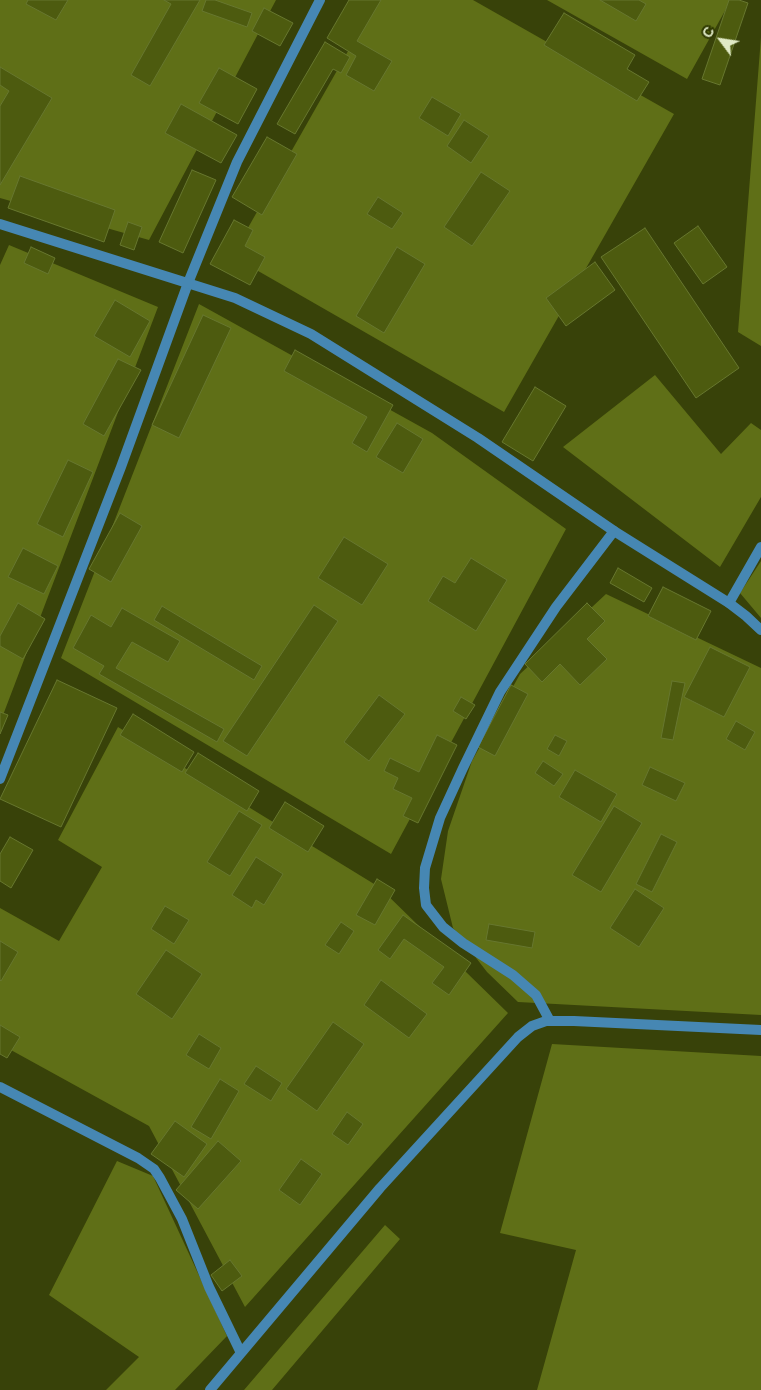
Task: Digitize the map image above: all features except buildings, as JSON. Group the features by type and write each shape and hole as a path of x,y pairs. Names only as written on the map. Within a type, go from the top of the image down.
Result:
{"street":[{"path":"0,779 114,486 188,283 237,162 320,0"},
{"path":"0,224 236,298 311,334 470,433 614,531 729,603 761,630"},
{"path":"550,1021 536,995 513,974 463,943 443,927 426,905 424,888 425,868 440,818 500,692 556,607 614,531"},
{"path":"729,603 761,547"},
{"path":"210,1390 380,1188 518,1037 532,1026 550,1021 574,1020 761,1030"},
{"path":"0,1087 138,1158 154,1170 182,1219 209,1287 241,1353"}],"green space":[{"path":"0,0 276,0 149,240 0,198"},
{"path":"377,0 473,0 674,114 504,412 232,256"},
{"path":"547,0 731,0 687,79"},
{"path":"761,37 761,346 738,332"},
{"path":"9,245 158,307 0,723 0,265"},
{"path":"199,304 432,433 566,529 391,854 61,658"},
{"path":"655,375 721,454 751,423 761,430 761,497 720,567 563,447"},
{"path":"761,561 761,618 740,593"},
{"path":"606,594 761,668 761,1015 518,1002 487,972 453,928 441,879 448,831 472,761 520,674"},
{"path":"118,727 379,887 508,1013 245,1307 149,1126 0,1044 0,908 59,941 102,867 58,840"},
{"path":"552,1044 761,1056 761,1390 537,1390 576,1250 500,1233"},
{"path":"117,1161 153,1176 227,1336 175,1390 106,1390 139,1357 49,1295"},
{"path":"385,1225 400,1239 272,1390 244,1390"}]}
